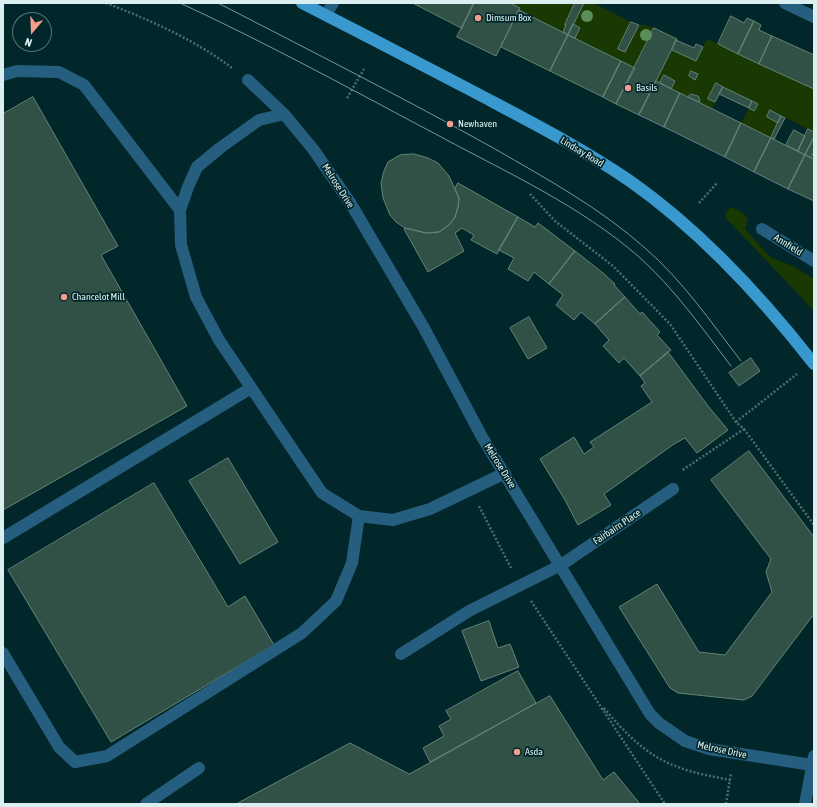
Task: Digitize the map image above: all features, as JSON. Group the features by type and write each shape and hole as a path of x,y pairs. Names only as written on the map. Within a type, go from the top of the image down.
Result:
{"main road":[{"name":"Lindsay Road","path":"302,3 525,118 581,150 630,182 676,217 745,283 776,317 813,364"}],"street":[{"path":"326,15 333,3"},
{"path":"786,3 814,17"},
{"path":"3,76 17,71 59,72 84,85 180,210"},
{"name":"Melrose Drive","path":"248,80 284,114 313,149 351,204 424,328 482,437 650,714 659,723 685,741 708,749 813,760"},
{"path":"284,114 259,120 220,148 197,167 180,210 180,245 196,297 219,340 322,493 359,516 394,520 430,509 505,473"},
{"name":"Annfield","path":"762,229 814,261"},
{"path":"3,538 251,388"},
{"name":"Fairbairn Place","path":"401,654 469,611 560,565 673,490"},
{"path":"3,653 59,747 75,762 107,756 302,633 336,601 352,563 359,516"},
{"path":"805,804 813,760"},
{"path":"146,804 199,768"}],"path":[{"path":"106,3 132,13 206,49 248,80"},
{"path":"347,98 364,68"},
{"path":"699,203 717,183"},
{"path":"530,194 555,221 613,266 670,324 736,422 744,429 814,525"},
{"path":"736,422 813,364"},
{"path":"673,490 668,480 744,429"},
{"path":"470,490 521,585 666,804"},
{"path":"597,701 625,732 650,752 671,765 730,780"},
{"path":"726,804 731,770"}],"green space":[{"path":"510,3 575,3 565,24 566,25 563,32 519,10 520,8"},
{"path":"584,3 593,3 631,22 618,48 625,52 639,25 654,28 635,68 575,38 580,28 573,24"},
{"path":"707,39 814,89 814,132 770,110 767,117 778,123 771,138 741,123 749,108 754,111 758,104 716,83 715,102 712,109 699,102 699,98 696,94 691,94 688,97 671,89 675,81 664,75 660,83 656,81 672,50 696,61"},
{"path":"731,207 741,212 748,219 745,229 770,257 793,266 814,279 814,311 725,217 727,211"}],"building":[{"path":"413,3 474,3 462,28"},
{"path":"474,3 510,3 520,8 496,56 457,37"},
{"path":"575,3 584,3 568,35 563,32"},
{"path":"519,10 568,35 550,71 501,47"},
{"path":"731,16 744,23 747,18 754,21 738,54 718,44"},
{"path":"754,21 761,25 759,30 772,36 759,64 738,54"},
{"path":"631,22 639,25 625,52 618,49"},
{"path":"573,24 580,28 575,38 568,35"},
{"path":"654,28 677,39 639,115 616,104"},
{"path":"568,35 621,61 603,97 550,71"},
{"path":"772,36 814,55 814,89 759,64"},
{"path":"676,40 694,48 696,44 703,47 696,61 672,50"},
{"path":"621,61 635,68 616,104 603,97"},
{"path":"691,71 698,74 695,80 689,76"},
{"path":"664,75 675,81 671,89 660,83"},
{"path":"656,81 680,93 664,127 639,115"},
{"path":"716,83 723,87 715,102 708,99"},
{"path":"723,87 752,101 749,108 719,94"},
{"path":"680,93 741,123 725,157 664,127"},
{"path":"691,94 698,96 700,100 699,102 688,97"},
{"name":"Chancelot Mill","path":"33,97 118,246 101,255 187,406 3,510 3,114"},
{"path":"752,101 758,104 754,111 749,108"},
{"path":"770,110 781,116 778,123 767,117"},
{"path":"781,116 785,118 774,139 771,138"},
{"path":"741,123 771,138 754,172 725,157"},
{"path":"808,129 814,132 814,137 805,155 798,151"},
{"path":"794,130 805,136 798,151 786,145"},
{"path":"814,137 814,151 811,158 805,155"},
{"path":"771,138 805,155 788,189 754,172"},
{"path":"414,154 438,163 449,176 459,198 455,217 449,225 439,232 426,233 405,228 396,222 390,215 383,198 381,183 388,162 400,155"},
{"path":"805,155 814,159 814,201 788,189"},
{"path":"458,183 518,217 497,254 471,240 474,235 462,228 455,233 464,251 428,272 404,229 426,233 439,232 449,225 455,217 458,207 459,198 455,189"},
{"path":"518,217 535,227 538,223 575,251 549,284 534,272 528,281 508,269 514,258 499,250"},
{"path":"575,251 615,284 614,285 625,297 595,324 581,312 574,320 556,305 563,295 549,284"},
{"path":"625,297 640,314 642,312 660,332 657,335 671,350 640,376 624,358 619,363 603,346 609,340 595,324"},
{"path":"529,317 547,348 528,359 510,328"},
{"path":"668,352 708,406 728,430 697,453 685,438 674,444 604,494 611,505 578,525 565,500 540,459 574,437 584,454 594,447 590,442 652,402 641,386 645,383 640,376"},
{"path":"751,358 760,371 739,386 729,373"},
{"path":"749,451 814,537 814,614 752,696 744,700 678,693 670,688 619,607 657,584 699,652 725,655 772,592 766,572 771,559 711,480"},
{"path":"228,458 278,542 240,564 189,481"},
{"path":"154,483 228,607 245,596 274,645 111,742 8,570"},
{"path":"489,621 498,648 510,644 519,667 481,681 462,631"},
{"path":"518,671 536,703 430,762 423,748 444,736 439,726 451,719 446,711"},
{"name":"Asda","path":"550,696 603,780 614,772 640,804 236,804 350,743 409,774"}],"tram line":[{"path":"180,3 345,86 519,178 568,206 616,238 651,268 687,309 731,366"},
{"path":"218,3 461,130 573,195 610,220 628,233 659,260 696,302 741,361"}],"place":[{"name":"Dimsum Box","path":"478,18"},
{"name":"Basils","path":"628,88"},
{"name":"Newhaven","path":"450,124"},
{"name":"Chancelot Mill","path":"64,297"},
{"name":"Asda","path":"517,752"}]}
